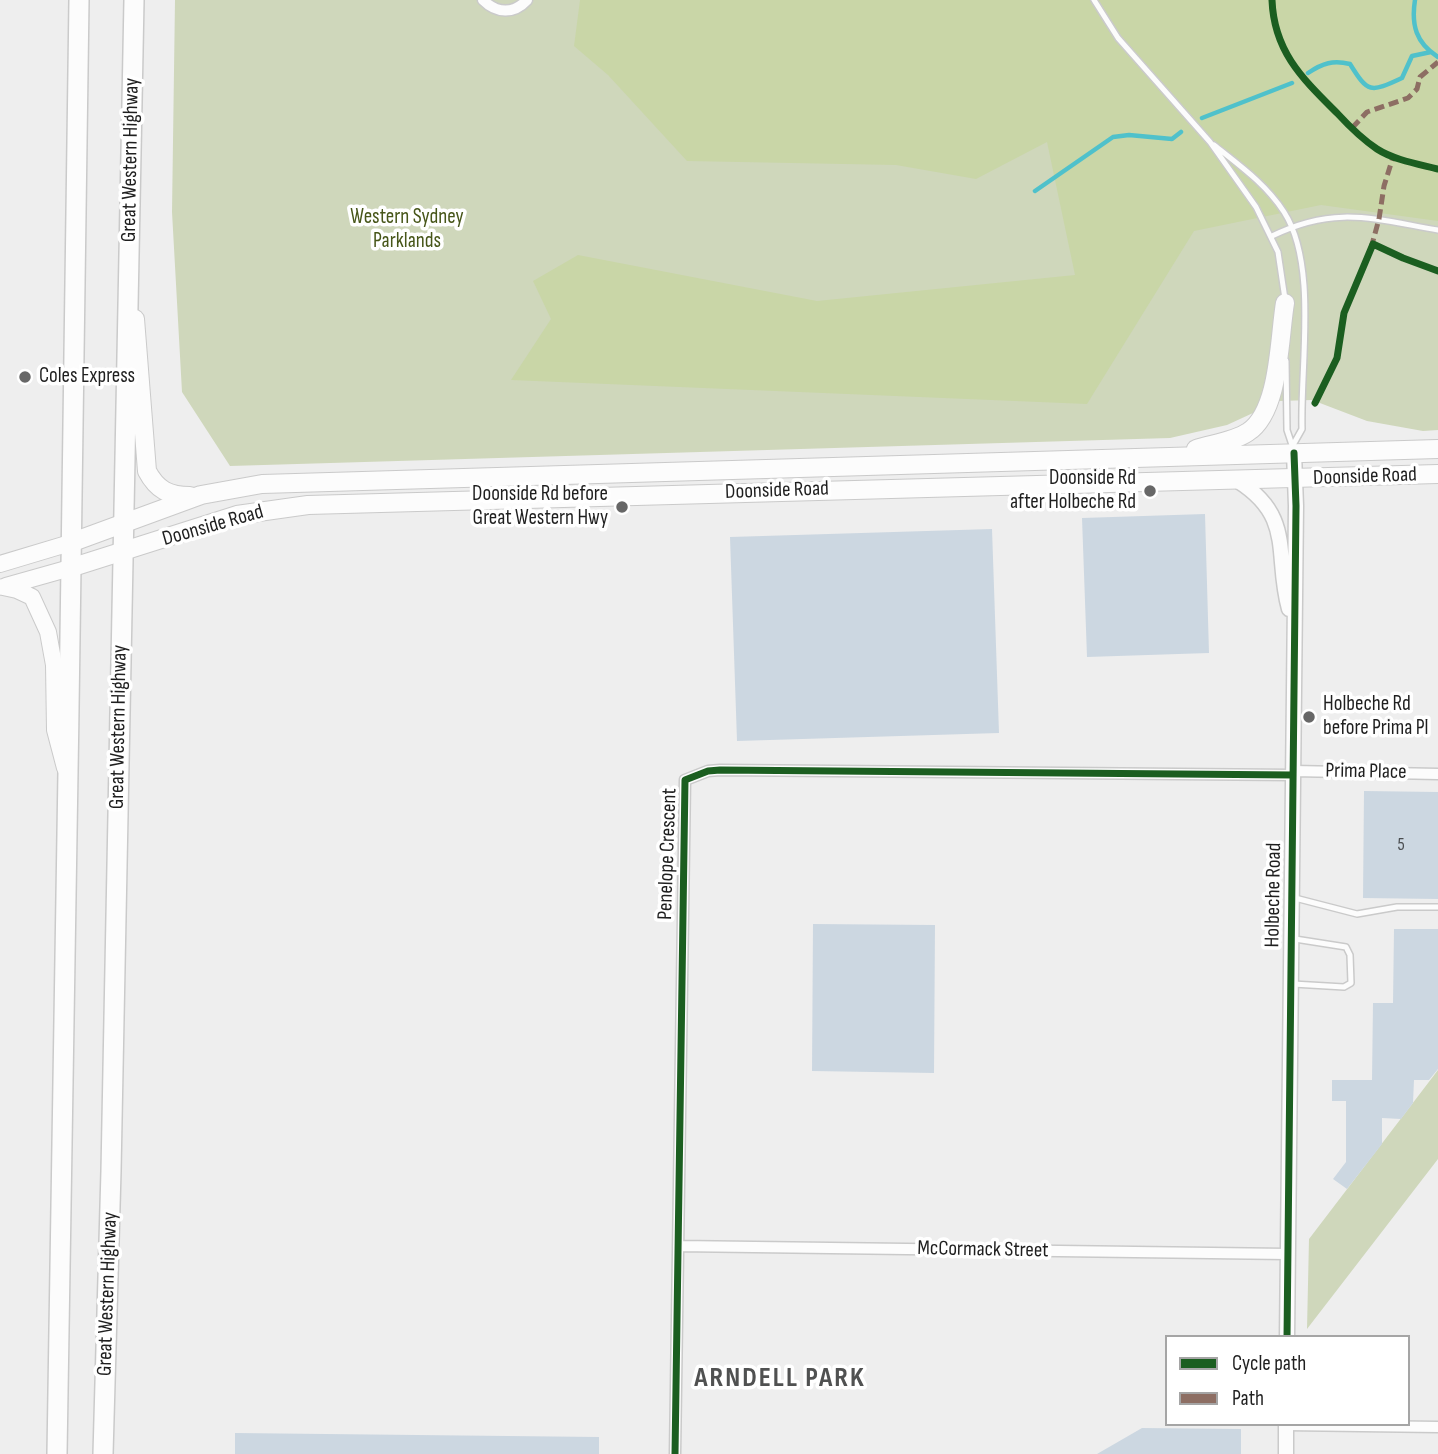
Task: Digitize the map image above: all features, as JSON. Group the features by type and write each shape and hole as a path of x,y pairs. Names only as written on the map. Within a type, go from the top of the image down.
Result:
{"highway":[{"path":"57,1454 65,1094 66,774 79,0"},
{"name":"Great Western Highway","path":"103,1454 134,0"}],"main road":[{"path":"129,263 147,471 167,494 201,495"},
{"path":"1176,456 1240,437 1263,417 1270,400 1285,303"},
{"name":"Doonside Road","path":"70,543 201,495 262,484 1176,456 1294,449 1438,449"},
{"name":"Doonside Road","path":"70,568 237,515 308,505 1438,474"},
{"path":"0,564 70,543"},
{"path":"1,587 70,568"},
{"path":"1,587 25,592 32,597 48,632 54,665 55,730 66,774"}],"street":[{"path":"483,0 504,11 515,9 527,0"},
{"name":"Holbeche Road","path":"1287,1335 1294,449"},
{"name":"Holbeche Road","path":"1238,481 1262,499 1281,538 1284,589 1294,624"},
{"name":"Penelope Crescent","path":"675,1454 685,780 720,769 1293,773"},
{"name":"Prima Place","path":"1293,773 1438,774"},
{"name":"McCormack Street","path":"678,1246 1287,1254"},
{"path":"1286,1426 1286,1454"},
{"path":"1362,1426 1438,1427"}],"lane":[{"path":"1094,0 1104,19 1132,55 1210,142 1256,207 1272,236 1283,278 1287,430 1294,449"},
{"path":"1210,142 1246,170 1270,194 1284,212 1300,248 1304,278 1302,429 1294,449"},
{"path":"1272,236 1291,226 1321,218 1352,216 1438,230"},
{"path":"1292,897 1357,914 1397,907 1438,907"},
{"path":"1291,938 1346,947 1350,955 1351,983 1344,987 1291,983"}],"green space":[{"name":"Western Sydney Parklands","path":"175,0 1438,0 1438,430 1423,431 1367,421 1312,400 1279,401 1227,425 1170,438 230,466 182,392 172,212"},
{"path":"580,0 1438,0 1438,221 1321,205 1194,231 1087,404 511,380 551,319 533,281 578,255 817,301 1075,275 1047,142 976,179 896,165 687,161 608,75 574,46"},
{"path":"1438,1070 1438,1159 1307,1329 1309,1239"}],"building":[{"path":"1205,514 1209,653 1087,657 1082,518"},
{"path":"992,529 999,733 737,741 730,537"},
{"path":"1364,791 1438,792 1438,899 1363,898"},
{"path":"813,924 935,925 934,1073 812,1071"},
{"path":"1394,929 1438,929 1438,1069 1429,1080 1414,1080 1413,1103 1401,1119 1382,1118 1382,1144 1347,1189 1333,1179 1346,1162 1346,1101 1332,1101 1332,1080 1372,1080 1373,1003 1393,1003"},
{"path":"1142,1428 1241,1429 1241,1454 1097,1454"},
{"path":"235,1433 599,1437 599,1454 235,1454"}],"waterway":[{"path":"1415,0 1417,33 1425,46 1438,57"},
{"path":"1308,73 1328,63 1350,64 1361,81 1371,88 1376,88 1402,78 1412,56 1431,52"},
{"path":"1202,118 1292,83"},
{"path":"1035,191 1113,137 1129,135 1172,139 1181,132"}],"marked path":[{"path":"1352,128 1367,112 1408,98 1417,89 1420,77 1438,62"},
{"path":"1371,248 1393,157"}],"cycle path":[{"path":"1272,0 1278,35 1284,50 1302,76 1346,123 1384,153 1438,169"},
{"path":"1315,403 1337,358 1344,313 1373,244 1438,271"},
{"path":"1287,1335 1296,506 1294,453"},
{"path":"675,1454 685,780 708,771 720,770 1293,775"}],"place":[{"name":"Coles Express","path":"25,377"},
{"name":"Doonside Rd after Holbeche Rd","path":"1150,491"},
{"name":"Doonside Rd before Great Western Hwy","path":"622,507"},
{"name":"Holbeche Rd before Prima Pl","path":"1309,717"}],"district":[{"name":"ARNDELL PARK","path":"780,1379"}]}
